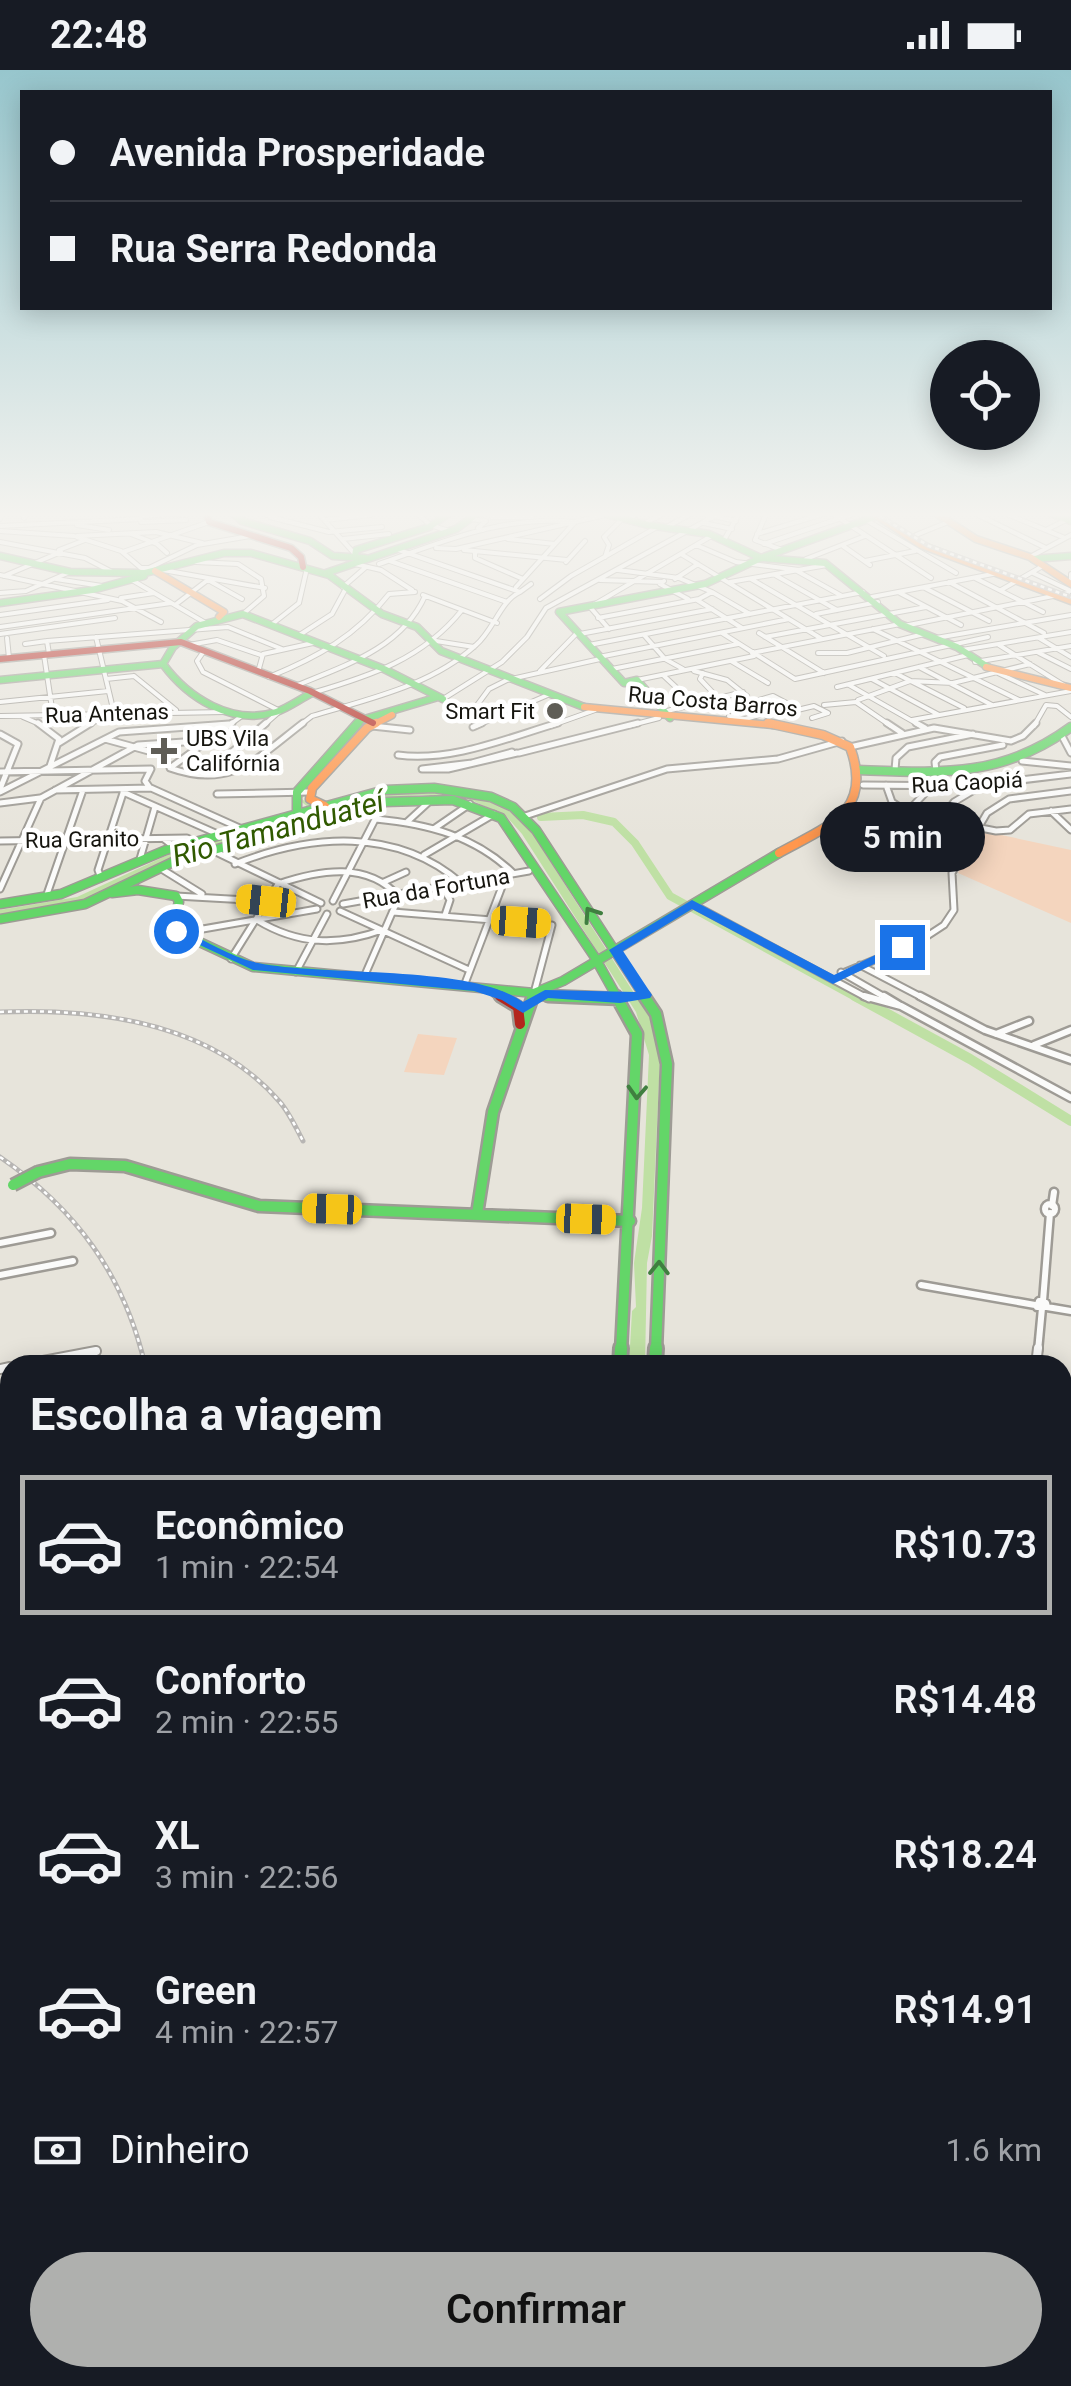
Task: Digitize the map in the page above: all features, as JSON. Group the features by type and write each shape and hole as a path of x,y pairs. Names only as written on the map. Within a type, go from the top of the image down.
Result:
{"main road":[{"path":"0,680 105,675 163,664 210,620"},
{"path":"205,623 217,620"},
{"path":"257,620 388,671 440,698"},
{"name":"Rua Costa Barros","path":"401,620 460,658 594,710 727,716 804,728 846,744"},
{"path":"567,620 624,682 637,680 667,715"},
{"path":"897,620 974,658 1068,685"},
{"path":"5,658 184,643 307,692 363,722"},
{"path":"163,664 176,681 231,715 274,714 307,692"},
{"path":"296,814 304,792 363,722 440,698"},
{"path":"859,770 976,770 1022,760 1050,748 1071,727"},
{"path":"477,1214 486,1141 519,1032 536,998 848,811 857,802 863,785 846,744"},
{"path":"0,919 67,909 135,886 186,856 197,844 219,835 385,790 420,787 491,797 525,816 664,1032 667,1064 655,1355"},
{"path":"304,792 319,807"},
{"path":"0,904 46,897 175,849 384,802 434,798 494,813 510,826 598,959 636,1028 639,1047 621,1355"},
{"path":"135,886 176,896 179,902 172,925 179,933 253,966 470,987 536,998 642,996"},
{"path":"509,994 536,998"},
{"path":"0,1190 71,1160 108,1158 251,1206 630,1221"}],"street":[{"path":"2,633 55,620"},
{"path":"60,620 63,626"},
{"path":"2,633 101,620"},
{"path":"116,620 119,624"},
{"path":"200,620 205,623"},
{"path":"270,626 279,620"},
{"path":"297,637 323,620"},
{"path":"262,655 263,674 320,656 368,620"},
{"path":"307,692 412,620"},
{"path":"307,692 388,671 433,642 453,620"},
{"path":"488,620 496,623"},
{"path":"231,715 170,768 183,774 240,772 308,718 415,684 460,658 498,620"},
{"path":"440,698 491,671 525,643 539,620"},
{"path":"600,620 609,628"},
{"path":"539,672 579,633 654,620"},
{"path":"589,645 715,620"},
{"path":"730,620 743,628"},
{"path":"440,698 472,712 490,689 512,679 789,620"},
{"path":"789,620 823,639"},
{"path":"823,620 886,658"},
{"path":"765,637 856,620"},
{"path":"637,680 782,647 928,620"},
{"path":"951,620 962,626"},
{"path":"1023,620 1044,633"},
{"path":"818,653 847,652 897,640 1038,620"},
{"path":"643,634 649,621"},
{"path":"25,644 205,623 236,628 282,648"},
{"path":"1001,626 1018,637"},
{"path":"873,629 1019,700"},
{"path":"978,630 1068,685"},
{"path":"974,678 974,658 993,641 1070,630"},
{"path":"974,658 993,641 1070,630"},
{"path":"2,633 5,658"},
{"path":"722,633 792,678 917,650 1030,664"},
{"path":"759,633 824,673"},
{"path":"516,752 422,769 448,769 667,715 694,704 745,694 728,680 686,670 665,658 643,634"},
{"path":"50,767 60,743 74,731 112,715 96,636"},
{"path":"1038,637 1071,657"},
{"path":"812,665 823,639"},
{"path":"184,643 218,640 262,655 313,644"},
{"path":"47,641 52,715"},
{"path":"433,642 475,647"},
{"path":"612,669 739,644"},
{"path":"837,688 941,661 1071,646"},
{"path":"204,651 197,661 204,672 274,714 205,775"},
{"path":"847,652 844,676 857,682"},
{"path":"1038,652 1071,669"},
{"path":"974,658 1045,696"},
{"path":"730,660 768,683"},
{"path":"918,667 992,705"},
{"path":"136,671 178,711"},
{"path":"894,672 967,710"},
{"path":"703,673 700,678 718,698"},
{"path":"663,675 694,704"},
{"path":"858,700 910,681 950,683 974,678"},
{"path":"870,679 940,715"},
{"path":"848,685 925,728"},
{"path":"912,720 1045,696 1068,685"},
{"path":"0,702 109,691"},
{"path":"473,727 550,694"},
{"path":"824,705 854,701 902,733"},
{"path":"727,716 785,702"},
{"path":"936,771 936,760 946,755 1023,738 1046,705 1059,707 1071,717"},
{"path":"750,722 814,706 828,713 812,718"},
{"path":"398,755 410,758 492,744 590,715 594,710"},
{"name":"Rua Antenas","path":"0,717 178,711 231,715"},
{"name":"Rua Antenas","path":"200,711 231,715"},
{"path":"0,791 119,732 231,715"},
{"path":"22,716 51,730 60,743"},
{"path":"98,720 119,732"},
{"path":"363,722 410,730"},
{"path":"525,816 666,768 778,759 925,728 974,734 1004,744"},
{"path":"0,734 18,744 4,772 0,791"},
{"path":"895,770 896,758 902,750 974,734"},
{"path":"1062,736 1071,754"},
{"path":"104,738 164,755"},
{"path":"0,802 41,798 134,747 184,742"},
{"path":"1022,760 1071,766"},
{"path":"4,772 152,769 145,781 152,788 242,828"},
{"name":"Rua Caopiá","path":"863,785 984,785 1071,774"},
{"path":"886,785 892,802 907,812 974,828 1006,831 1025,816 1071,809"},
{"path":"939,821 954,802 984,785"},
{"path":"907,812 932,786"},
{"path":"54,790 152,788"},
{"path":"46,897 83,790"},
{"path":"123,791 219,835"},
{"path":"102,879 98,870 123,791"},
{"path":"833,980 931,934 948,919 954,910 952,875 982,814 997,803 1071,791"},
{"path":"217,794 304,792"},
{"path":"0,889 41,798"},
{"path":"406,822 434,798"},
{"path":"179,933 256,920 333,900 384,802"},
{"path":"434,828 470,804"},
{"path":"140,860 155,807"},
{"path":"1051,810 1071,830"},
{"path":"423,856 492,819 494,813"},
{"path":"376,819 434,828 459,837 490,852 510,874 468,970 470,987"},
{"path":"204,830 197,844 319,906 326,914 296,972"},
{"name":"Rua Granito","path":"0,841 163,838 197,844"},
{"name":"Rua Granito","path":"163,838 186,856"},
{"path":"234,864 288,846 363,843 423,856 461,883"},
{"path":"160,868 204,895"},
{"name":"Rua da Fortuna","path":"326,914 398,894 529,871"},
{"path":"232,959 278,884 313,874 347,872 384,882 398,894 394,912 364,977"},
{"path":"384,882 406,872"},
{"path":"425,881 430,888"},
{"path":"441,886 450,900 445,916"},
{"path":"176,896 266,901"},
{"path":"333,900 383,930 468,970"},
{"path":"689,906 879,1003 900,1006"},
{"path":"394,912 550,924 536,998"},
{"path":"256,920 276,934 312,942 346,940 383,930"},
{"path":"860,965 995,1034 1071,1060"},
{"path":"842,973 1071,1098"},
{"path":"995,1034 1029,1021"},
{"path":"1033,1046 1071,1030"},
{"path":"1037,1355 1054,1192"},
{"path":"0,1243 51,1233"},
{"path":"0,1275 73,1262"},
{"path":"921,1285 1071,1311"},
{"path":"75,1355 96,1351"}],"shaded area":[{"path":"978,830 1071,850 1071,923 958,873"},
{"path":"418,1034 457,1038 444,1075 404,1072"}],"water":[{"name":"Rio Tamanduateí","path":"425,790 467,796 505,809 527,825 655,1026 660,1058 645,1355 630,1355 632,1311 636,1307 634,1263 642,1208 649,1055 636,1012 522,834 506,816 471,800 423,795 395,797 177,858 83,901 0,916 0,910 77,897 172,853 379,795"}],"waterway":[{"name":"Rio Tamanduateí","path":"310,807 300,799 360,727"},
{"path":"541,817 583,815 614,822 635,843 670,896 859,999"},
{"path":"855,996 970,1059 1071,1121"}],"railway":[{"path":"0,1012 114,1018 187,1038 252,1075 283,1105 303,1141"},
{"path":"0,1157 52,1199 93,1247 124,1302 142,1355"}],"traffic: fast":[{"path":"220,620 197,626 173,647 163,664 184,688 212,706 244,715 276,712 312,693"},
{"path":"259,620 384,669 443,699"},
{"path":"398,620 417,627 441,651 584,707"},
{"path":"566,620 624,683 637,680 670,718"},
{"path":"895,620 957,647 988,667"},
{"path":"0,680 163,664"},
{"path":"297,813 297,792 361,720 438,697"},
{"path":"859,770 944,772 997,765 1047,745 1071,727"},
{"path":"0,904 61,894 166,850 385,790 434,788 491,797 513,807 536,830 656,1014 667,1064 655,1355"},
{"path":"0,919 85,904 175,861 384,802 453,800 501,818 594,956 637,1034 621,1355"},
{"path":"112,893 138,890 176,896 179,902 172,925 176,931 253,967 534,993 563,981 779,853"},
{"path":"477,1214 493,1112 534,993"},
{"path":"539,996 621,999"},
{"path":"38,1172 70,1164 125,1166 259,1206 630,1221"},
{"path":"13,1185 38,1172"}],"traffic: slow":[{"path":"986,667 1071,688"},
{"path":"584,707 791,727 850,747 858,768 859,786 853,801 830,824 779,853"},
{"path":"325,806 310,799 312,788 367,728 392,715"}],"traffic: jam":[{"path":"0,659 181,642 310,691 373,723"},
{"path":"495,993 518,1007 520,1024"}],"place":[{"name":"Smart Fit","path":"555,711"},
{"name":"UBS Vila Califórnia","path":"164,751"}],"route":[{"path":"176,931 253,966 476,987 506,997 523,1009 545,994 620,999 645,995 615,950 692,904 833,980 902,947"}]}
